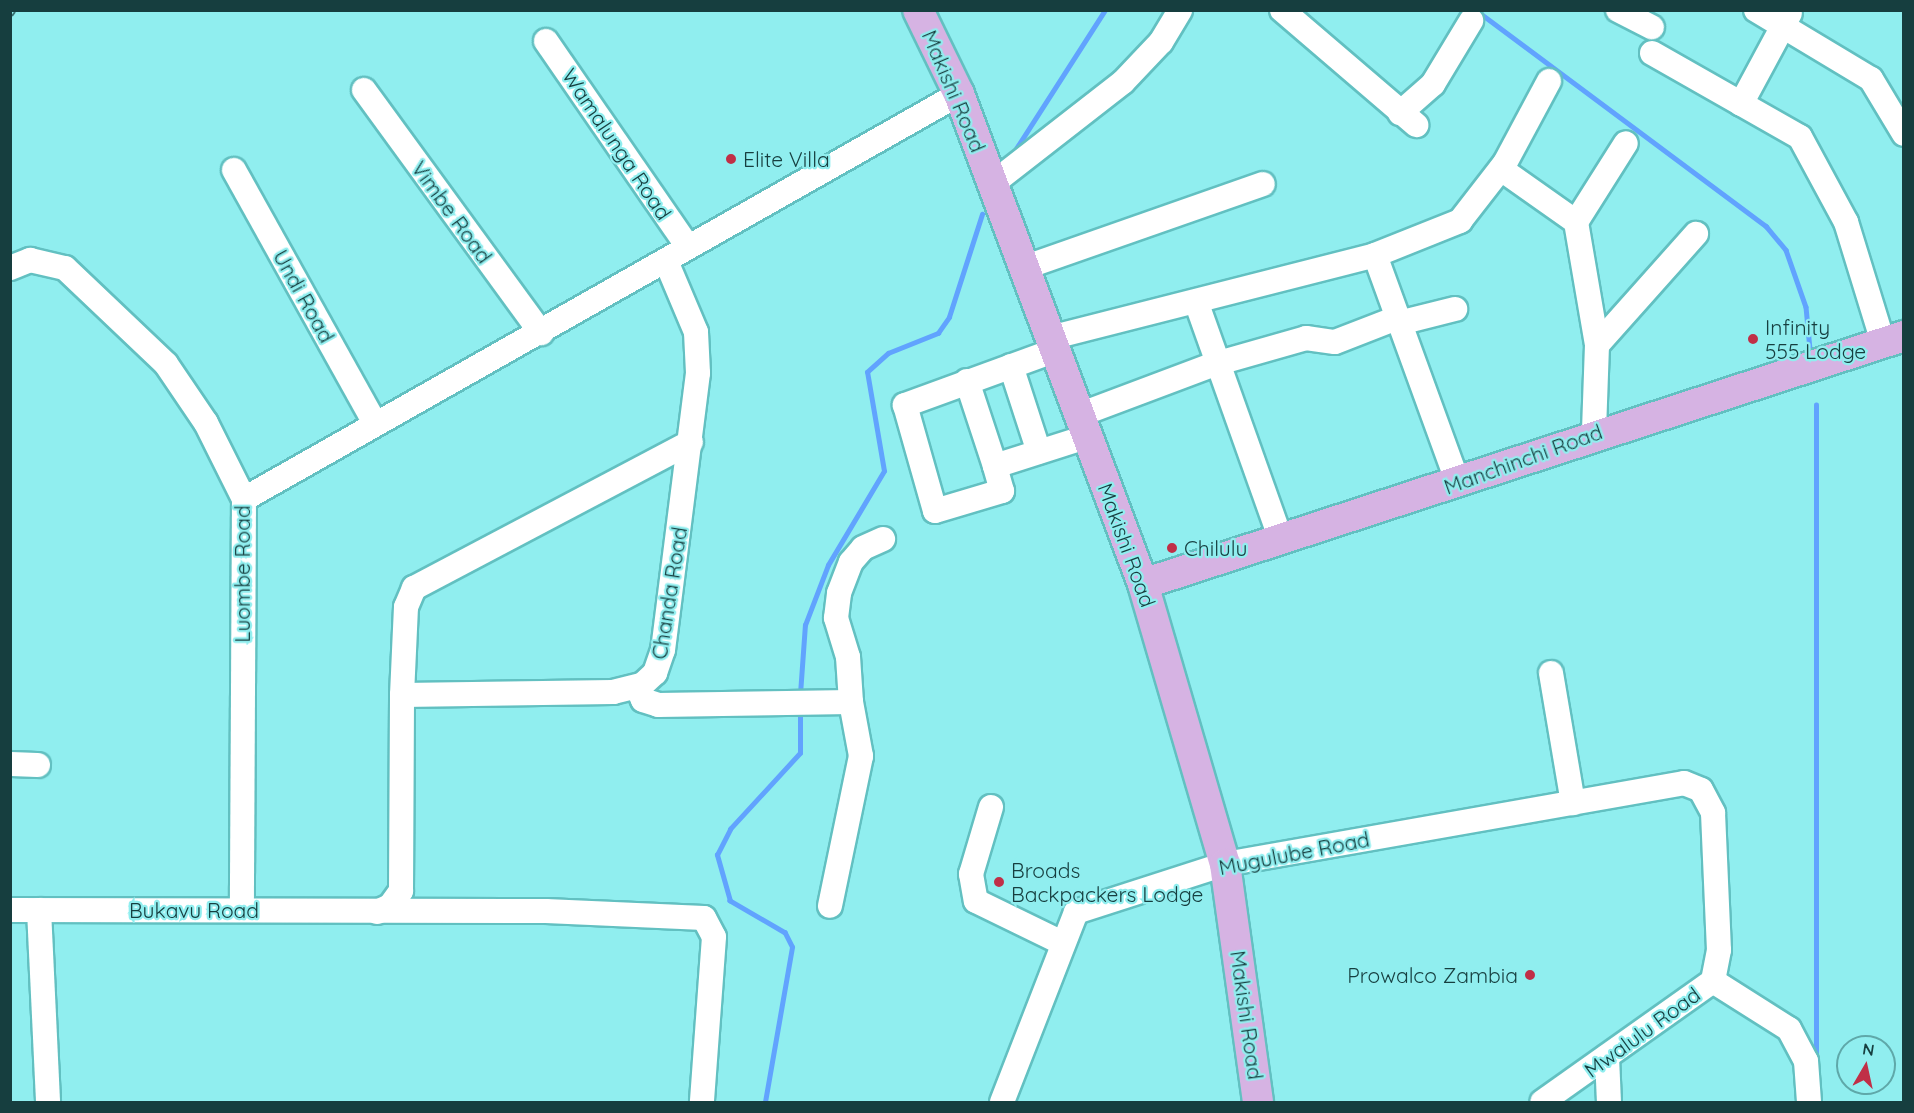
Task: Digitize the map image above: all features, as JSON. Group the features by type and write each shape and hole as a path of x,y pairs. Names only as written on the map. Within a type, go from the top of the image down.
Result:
{"main road":[{"name":"Makishi Road","path":"918,10 959,94 1143,584 1225,864 1258,1102"},
{"name":"Manchinchi Road","path":"1143,584 1458,483 1594,432 1893,339"}],"street":[{"path":"992,184 1123,82 1161,42 1180,10"},
{"path":"1282,10 1408,119 1433,84 1471,21"},
{"path":"1618,10 1652,27"},
{"path":"1756,10 1787,17 1871,79 1904,134"},
{"path":"1741,104 1787,17"},
{"name":"Wamalunga Road","path":"546,41 688,247"},
{"path":"1652,53 1800,137 1846,222 1893,339"},
{"path":"967,381 1002,491 934,511 904,406 967,381 1011,366 1053,344 1375,255 1460,221 1501,169 1549,81"},
{"name":"Vimbe Road","path":"364,90 541,333"},
{"path":"244,499 375,423 541,333 959,94"},
{"path":"1594,432 1597,345 1576,222 1626,143"},
{"path":"1501,169 1576,222"},
{"name":"Undi Road","path":"234,170 375,423"},
{"path":"1023,268 1263,184"},
{"path":"1597,345 1696,234"},
{"path":"1375,255 1458,483"},
{"name":"Chanda Road","path":"402,695 613,692 638,687 655,673 663,650 691,442 697,338 666,261"},
{"name":"Luombe Road","path":"20,264 64,268 166,364 206,423 244,499 242,909"},
{"path":"1197,304 1215,364 1281,540"},
{"path":"995,466 1039,452 1083,426 1215,364 1306,338 1335,342 1398,320 1455,309"},
{"path":"1011,366 1039,452"},
{"path":"377,912 390,906 401,891 402,695 406,607 421,581 691,442"},
{"path":"830,906 861,756 851,702 848,657 836,618 839,593 851,562 863,548 883,539"},
{"path":"1551,673 1573,802"},
{"path":"638,687 644,700 658,705 803,705 851,702"},
{"path":"10,765 38,765"},
{"name":"Mugulube Road","path":"1002,1102 1062,943 1077,912 1225,864 1684,783"},
{"name":"Mwalulu Road","path":"1542,1102 1713,981 1719,950 1713,813 1701,790 1684,783"},
{"path":"991,807 971,874 976,901 1062,943"},
{"name":"Bukavu Road","path":"10,910 242,909 705,918 714,937 702,1102"},
{"path":"39,910 48,1102"},
{"path":"1713,981 1789,1029 1806,1061 1809,1102"},
{"path":"1607,1057 1609,1102"}],"waterway":[{"path":"1010,158 1105,10"},
{"path":"1476,10 1766,226 1786,250 1806,307 1810,349"},
{"path":"800,694 805,625 828,565 884,471 867,372 888,353 938,333 949,317 982,214"},
{"path":"1816,405 1816,1058"},
{"path":"765,1102 792,947 785,933 730,901 717,855 730,829 800,753 800,709"}],"railway":[{"path":"10,14 13,10"}],"place":[{"name":"Elite Villa","path":"731,159"},
{"name":"Infinity 555 Lodge","path":"1753,339"},
{"name":"Chilulu","path":"1172,548"},
{"name":"Broads Backpackers Lodge","path":"999,882"},
{"name":"Prowalco Zambia","path":"1530,975"}]}
